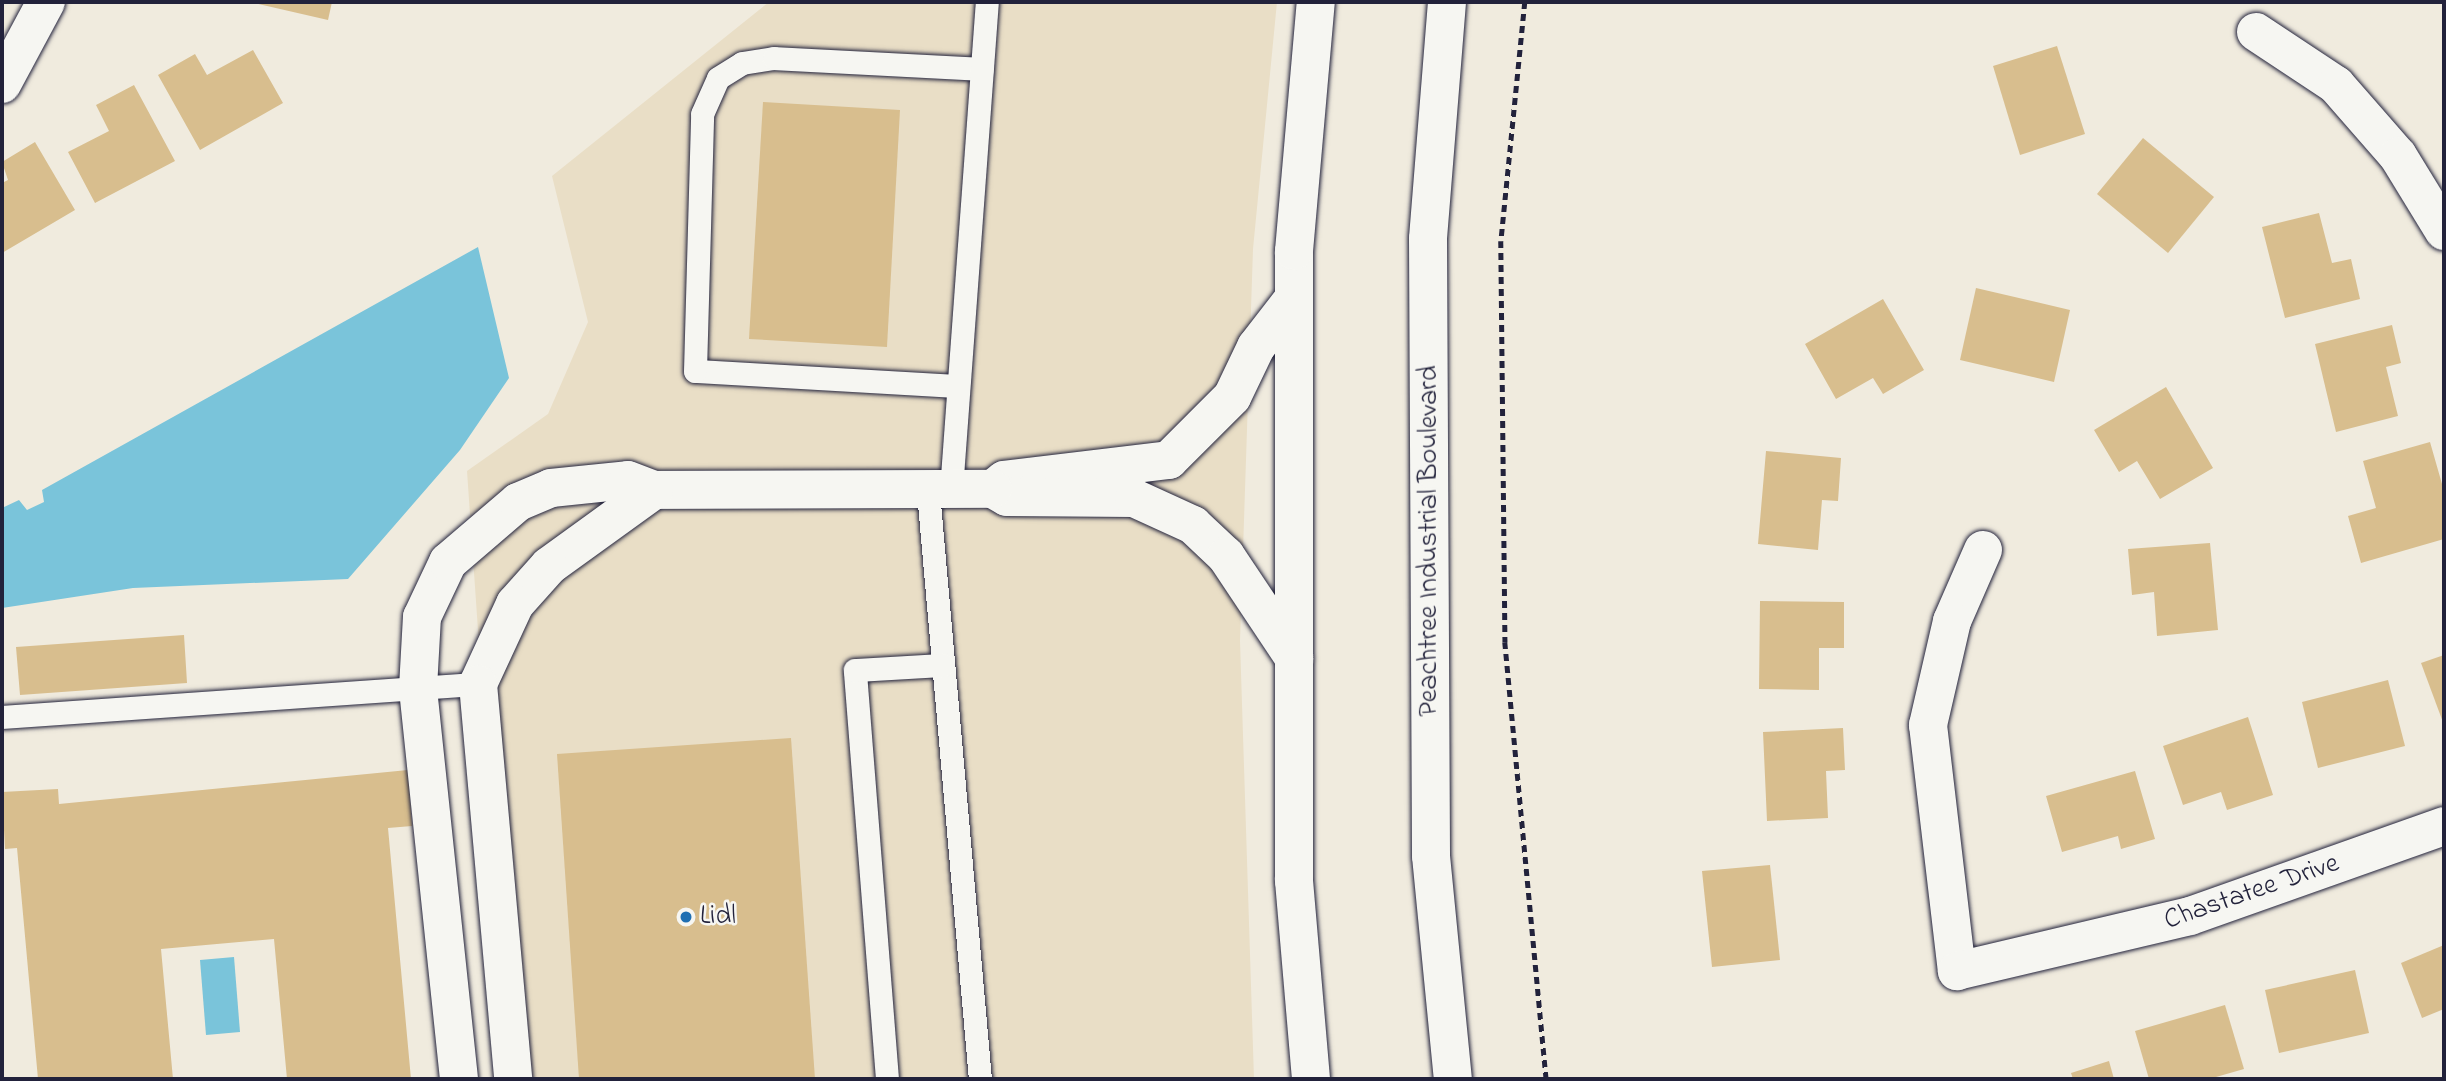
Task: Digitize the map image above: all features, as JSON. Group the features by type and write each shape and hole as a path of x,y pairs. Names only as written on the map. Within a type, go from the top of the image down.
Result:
{"main road":[{"path":"2,84 46,2"},
{"path":"1311,1079 1294,881 1294,298 1316,2"},
{"name":"Peachtree Industrial Boulevard","path":"1447,2 1428,239 1431,829 1453,1079"},
{"path":"2256,32 2336,85 2398,156 2444,231"},
{"path":"993,489 1004,480 1169,460 1232,397 1256,347 1294,298"},
{"path":"459,1079 418,688 422,617 448,562 475,534 518,502 551,488 628,480 654,489 993,489 1007,498 1134,498 1193,525 1226,556 1294,658"},
{"path":"513,1079 478,684 515,604 549,566 654,489"},
{"name":"Chastatee Drive","path":"1983,550 1952,621 1928,725 1957,971 2057,951 2190,916 2444,827"}],"lane":[{"path":"980,1079 943,666 939,491 958,386 987,2"},
{"path":"958,386 695,371 702,114 718,78 742,62 774,58 982,69"},
{"path":"887,1079 855,670 943,666"},
{"path":"2,717 478,684"}],"path":[{"path":"1525,2 1501,241 1505,642 1546,1079"}],"shaded area":[{"path":"769,2 1277,2 1253,249 1240,641 1254,1079 509,1079 467,471 548,414 588,322 552,176"}],"water":[{"path":"478,247 509,378 460,450 348,579 133,588 2,608 2,508 19,500 27,510 44,502 42,490"},
{"path":"234,957 240,1032 206,1035 200,960"}],"building":[{"path":"250,2 332,2 328,20"},
{"path":"2057,46 2085,134 2020,155 1993,66"},
{"path":"253,50 283,103 200,150 158,75 195,54 207,75"},
{"path":"134,85 175,161 95,203 68,152 109,131 96,105"},
{"path":"763,102 900,110 887,347 749,339"},
{"path":"2143,138 2214,197 2168,253 2097,194"},
{"path":"35,142 75,210 2,253 2,183 8,180 2,162"},
{"path":"2319,213 2332,263 2351,259 2360,299 2285,318 2262,227"},
{"path":"1976,288 2070,310 2054,382 1960,360"},
{"path":"1883,299 1924,370 1883,394 1873,378 1836,399 1805,344"},
{"path":"2392,325 2401,363 2386,367 2398,416 2336,432 2315,344"},
{"path":"2166,387 2213,468 2160,499 2137,461 2119,472 2094,430"},
{"path":"2430,442 2444,491 2444,539 2361,563 2348,516 2376,508 2363,461"},
{"path":"1766,451 1841,458 1838,501 1822,500 1818,550 1758,544"},
{"path":"2210,543 2218,630 2157,636 2154,592 2132,595 2128,549"},
{"path":"1760,601 1844,602 1844,648 1819,648 1819,690 1759,689"},
{"path":"184,635 187,683 20,695 16,647"},
{"path":"2444,655 2444,725 2421,663"},
{"path":"2388,680 2405,746 2318,768 2302,702"},
{"path":"2248,717 2273,795 2227,810 2221,792 2183,805 2163,746"},
{"path":"1843,728 1845,770 1826,771 1828,818 1767,821 1763,732"},
{"name":"Lidl","path":"791,738 815,1079 579,1079 557,754"},
{"path":"408,770 412,826 388,828 411,1079 287,1079 274,939 161,949 173,1079 38,1079 17,848 5,849 2,792 58,789 59,804"},
{"path":"2135,771 2155,839 2121,849 2118,836 2062,852 2046,796"},
{"path":"1770,865 1780,960 1712,967 1702,871"},
{"path":"2444,945 2444,1009 2422,1018 2401,963"},
{"path":"2355,970 2369,1033 2279,1053 2265,990"},
{"path":"2225,1005 2244,1069 2209,1079 2149,1079 2135,1031"},
{"path":"2109,1061 2114,1079 2073,1079 2071,1073"}],"place":[{"name":"Lidl","path":"686,917"}]}
